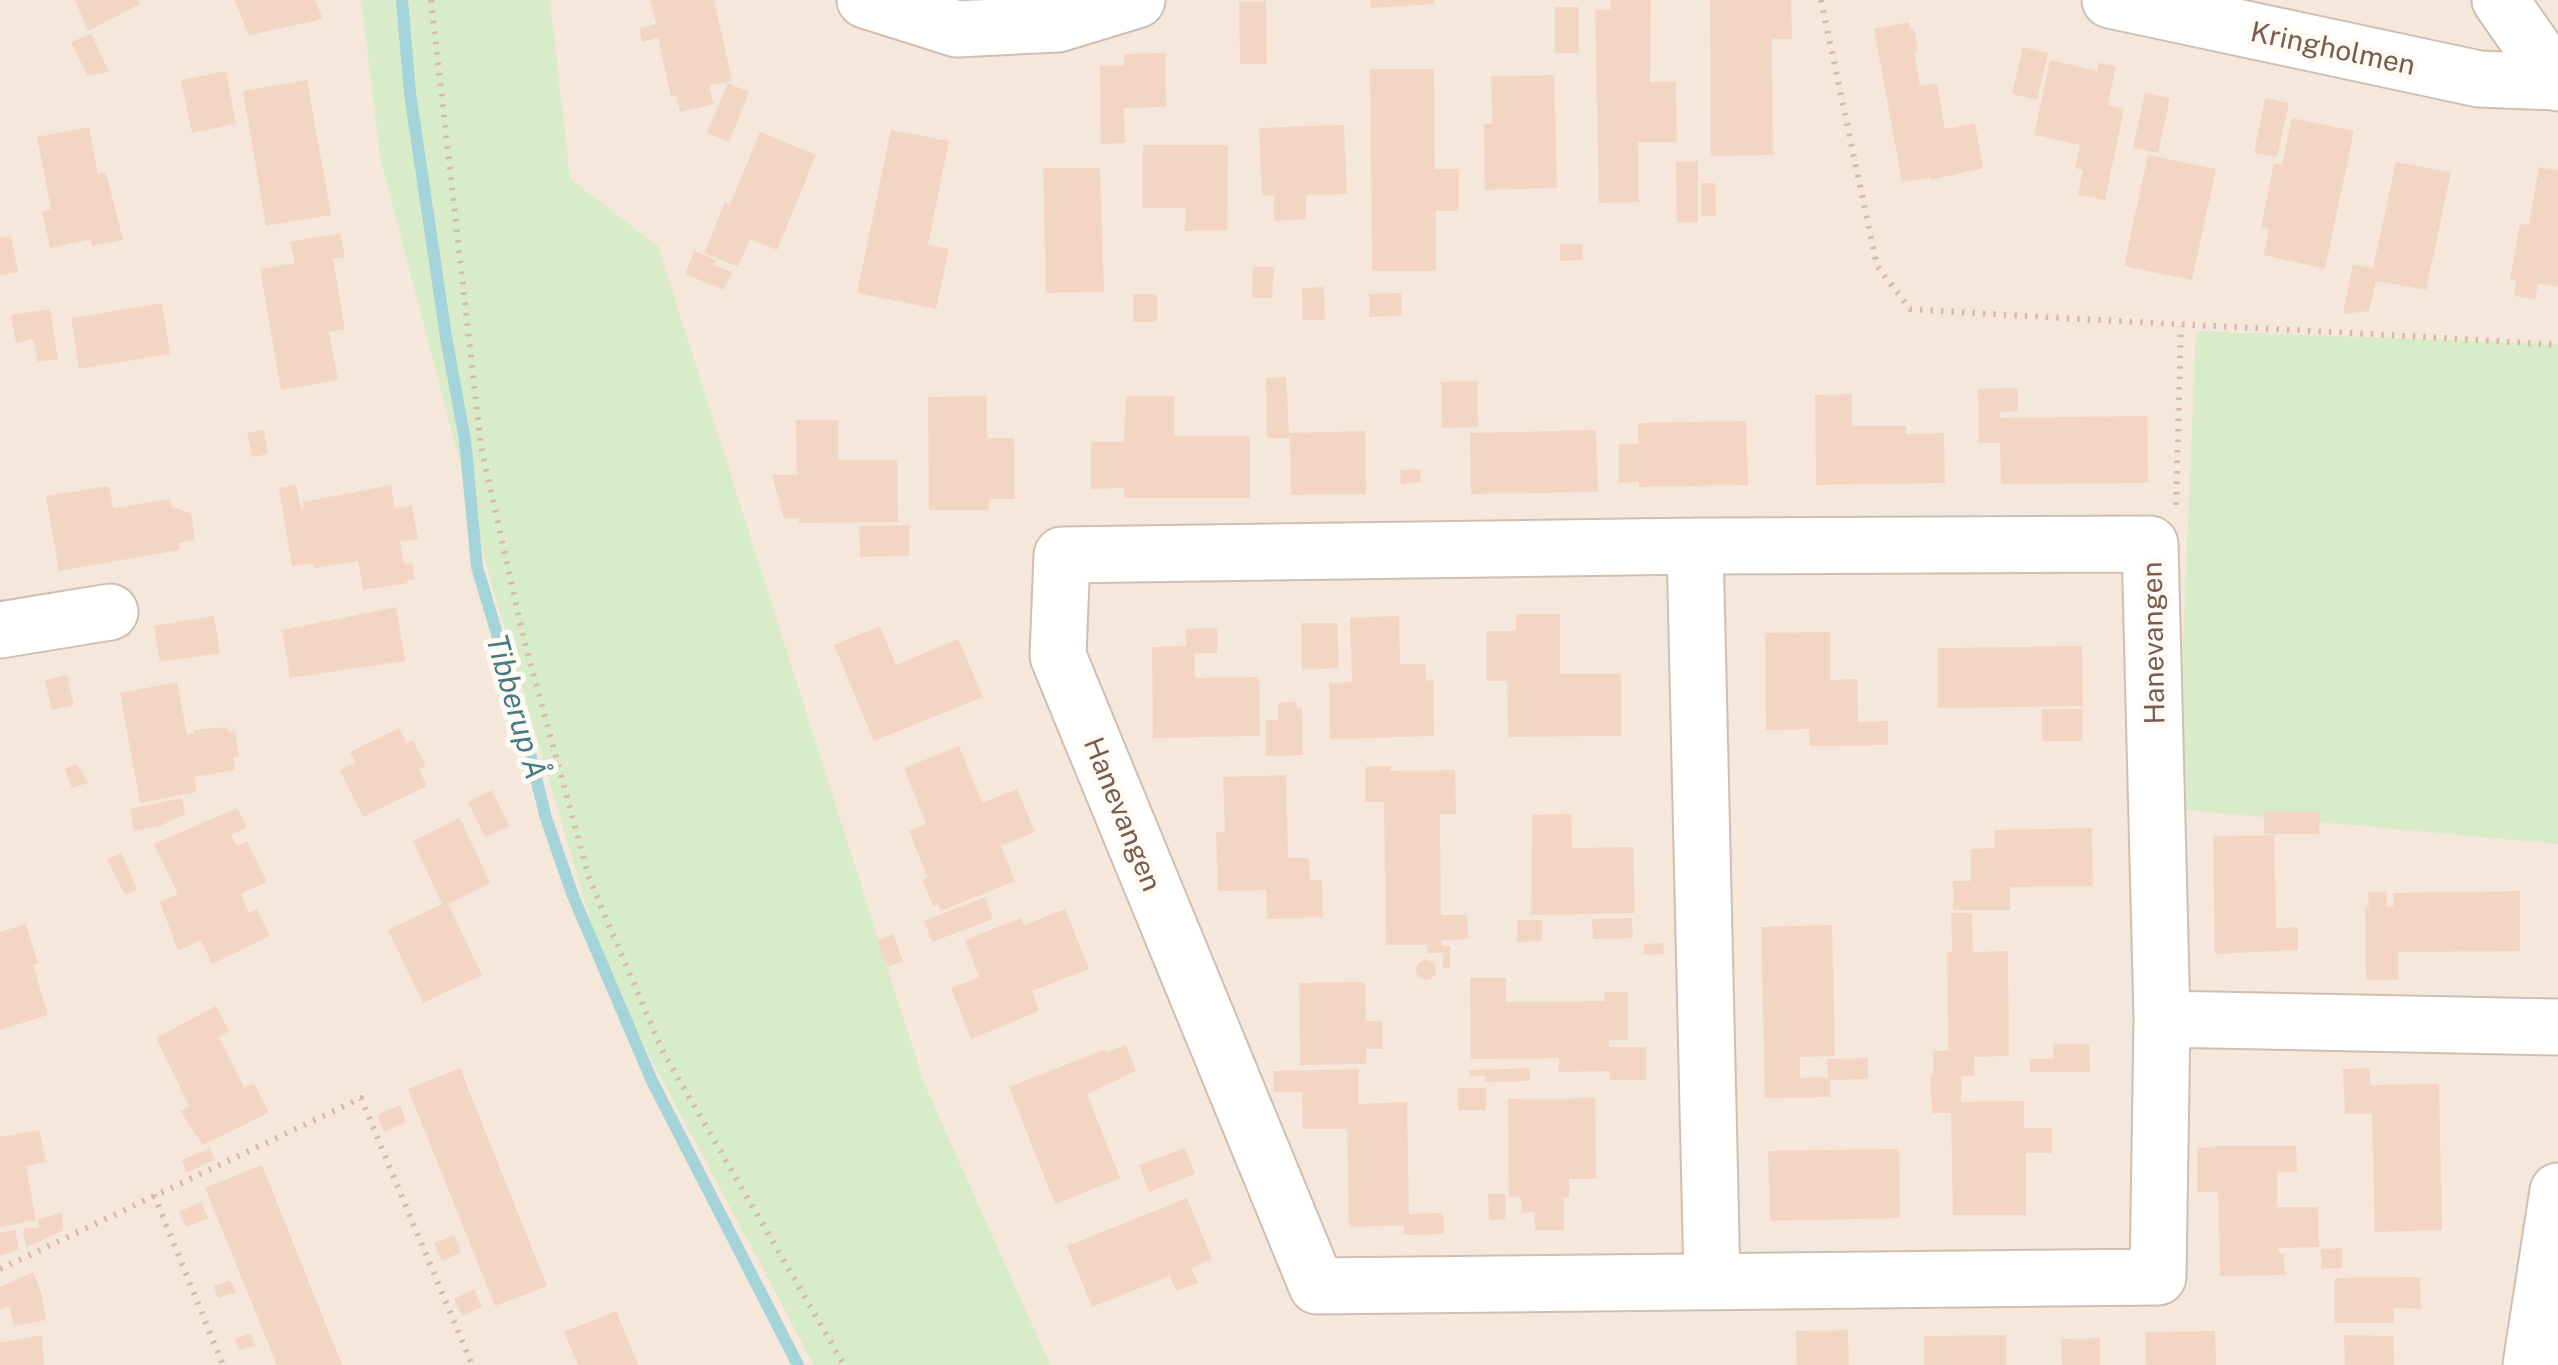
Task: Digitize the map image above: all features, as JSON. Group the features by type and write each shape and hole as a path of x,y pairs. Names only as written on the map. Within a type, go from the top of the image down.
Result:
{"street":[{"path":"865,0 957,28 1058,24 1138,0"},
{"name":"Kringholmen","path":"2110,0 2478,80 2558,83"},
{"path":"2500,0 2558,83"},
{"name":"Hanevangen","path":"2150,544 2162,1019 2158,1277 1317,1286 1058,656 1062,556 1694,546 2150,544"},
{"path":"1694,546 1712,1280"},
{"path":"0,630 110,612"},
{"path":"2162,1019 2558,1027"},
{"path":"2531,1365 2558,1191"}],"path":[{"path":"431,0 482,446 523,636 590,878 662,1050 844,1365"},
{"path":"1821,0 1878,266 1910,309 2558,344"},
{"path":"2150,544 2175,535 2181,326"},
{"path":"0,1270 361,1098 472,1365"},
{"path":"154,1195 223,1365"}],"shaded area":[{"path":"0,0 2558,0 2558,1365 0,1365"}],"green space":[{"path":"361,0 550,0 570,179 658,246 924,1083 1050,1365 814,1365 606,974 491,582 381,161"},
{"path":"2196,331 2558,344 2558,844 2176,809"}],"building":[{"path":"75,0 139,0 140,4 88,31"},
{"path":"234,0 315,0 323,19 249,35"},
{"path":"650,0 714,0 732,81 709,85 714,104 680,112 676,95 671,96 658,38 642,42 639,28 656,24"},
{"path":"1370,0 1434,0 1435,4 1371,8"},
{"path":"1610,0 1651,0 1650,82 1676,81 1677,142 1638,142 1639,202 1599,203 1595,10 1611,9"},
{"path":"1710,0 1791,0 1792,39 1772,39 1773,155 1711,156"},
{"path":"1266,1 1267,64 1240,64 1239,2"},
{"path":"1555,7 1579,7 1579,53 1555,53"},
{"path":"1909,22 1918,51 1914,52 1920,86 1937,83 1945,129 1975,123 1983,168 1902,182 1874,29"},
{"path":"91,34 109,72 87,75 71,42"},
{"path":"2023,47 2048,53 2037,100 2012,94"},
{"path":"1165,53 1166,107 1124,108 1125,143 1101,144 1100,66 1124,65 1124,54"},
{"path":"2050,60 2097,71 2098,63 2116,66 2108,105 2124,109 2105,200 2078,195 2083,170 2075,168 2080,145 2034,135"},
{"path":"1370,69 1434,69 1435,169 1459,169 1459,211 1436,211 1436,271 1372,271"},
{"path":"226,71 236,124 192,133 181,80"},
{"path":"1554,75 1557,188 1485,190 1484,124 1492,124 1491,76"},
{"path":"307,80 331,215 266,226 243,91"},
{"path":"728,83 749,92 729,142 707,133"},
{"path":"2145,93 2170,98 2158,153 2133,148"},
{"path":"2265,98 2289,103 2277,157 2254,153"},
{"path":"2292,118 2354,131 2325,269 2264,255 2269,229 2261,228 2274,163 2282,165"},
{"path":"1344,125 1347,194 1306,195 1306,219 1274,221 1274,195 1262,196 1259,128"},
{"path":"89,127 98,174 106,173 123,240 92,246 91,239 50,248 42,211 51,209 37,137"},
{"path":"891,130 949,141 928,245 949,249 936,309 857,293"},
{"path":"760,132 816,155 777,250 750,239 738,267 704,253 725,202 730,205"},
{"path":"1143,145 1228,145 1227,230 1185,231 1185,208 1143,208"},
{"path":"2148,155 2216,169 2192,280 2124,266"},
{"path":"1698,161 1698,222 1677,223 1676,162"},
{"path":"2396,162 2451,172 2426,290 2376,281 2369,311 2343,314 2353,264 2373,268"},
{"path":"2539,167 2558,170 2558,287 2538,284 2535,299 2514,296 2516,281 2510,279 2520,224 2529,225"},
{"path":"1043,168 1100,168 1104,292 1046,293"},
{"path":"1701,183 1715,183 1716,216 1701,216"},
{"path":"340,233 345,257 333,259 345,329 329,332 338,380 281,390 260,269 295,263 290,242"},
{"path":"11,236 18,272 0,275 0,238"},
{"path":"1560,244 1582,244 1583,260 1560,261"},
{"path":"694,251 732,272 724,290 685,274"},
{"path":"1253,267 1274,267 1272,298 1252,298"},
{"path":"1324,287 1325,320 1303,320 1302,288"},
{"path":"1401,293 1402,316 1369,317 1369,294"},
{"path":"1133,294 1157,294 1157,322 1133,322"},
{"path":"162,303 170,354 79,369 71,318"},
{"path":"50,309 58,359 38,362 33,339 16,343 11,315"},
{"path":"1286,377 1289,433 1365,431 1366,494 1291,495 1290,438 1267,438 1266,378"},
{"path":"1477,381 1478,427 1442,428 1441,382"},
{"path":"2018,388 2018,411 2000,412 2000,418 2147,416 2148,483 2001,484 2000,443 1979,443 1978,389"},
{"path":"1852,394 1852,426 1906,426 1906,434 1944,433 1945,483 1816,485 1815,395"},
{"path":"987,396 987,438 1014,438 1015,499 989,499 989,510 929,510 928,397"},
{"path":"1126,396 1174,396 1174,436 1250,436 1250,498 1124,498 1124,488 1091,489 1091,442 1124,442"},
{"path":"796,420 838,420 838,460 897,460 898,522 799,523 799,518 784,519 772,475 797,475"},
{"path":"1746,421 1748,485 1639,487 1639,482 1619,483 1619,444 1638,444 1638,423"},
{"path":"264,430 268,454 252,457 247,433"},
{"path":"1596,430 1598,492 1471,494 1470,433"},
{"path":"1420,469 1421,482 1401,484 1400,470"},
{"path":"296,485 301,509 303,502 391,485 395,508 412,505 418,539 400,542 404,564 412,563 415,579 363,590 358,561 314,568 313,563 292,566 279,488"},
{"path":"109,486 113,508 170,499 172,507 191,513 195,540 178,543 179,550 59,571 46,496"},
{"path":"909,525 909,556 860,557 859,526"},
{"path":"396,607 405,661 290,678 282,630"},
{"path":"1516,614 1560,614 1560,674 1621,674 1621,736 1508,737 1507,681 1487,681 1487,631 1516,631"},
{"path":"214,616 220,653 160,662 154,626"},
{"path":"1399,616 1400,664 1425,664 1426,681 1433,680 1434,736 1330,739 1329,683 1352,682 1350,618"},
{"path":"1301,623 1337,623 1339,668 1302,670"},
{"path":"880,626 896,665 958,639 983,697 874,741 834,645"},
{"path":"1217,628 1217,653 1195,653 1195,678 1259,677 1260,736 1153,738 1152,647 1186,646 1186,629"},
{"path":"1830,632 1830,680 1857,679 1858,722 1888,721 1888,745 1810,746 1809,729 1766,730 1765,633"},
{"path":"2082,646 2083,706 1938,708 1938,648"},
{"path":"67,675 74,705 52,710 45,680"},
{"path":"177,682 187,735 194,730 227,727 228,732 235,731 239,757 233,757 235,770 194,777 197,792 140,803 120,693"},
{"path":"1296,702 1297,709 1302,708 1303,755 1266,756 1266,720 1278,720 1278,703"},
{"path":"2042,709 2083,709 2082,741 2042,741"},
{"path":"399,728 407,743 413,740 426,766 419,769 427,786 363,817 340,770 356,762 350,752"},
{"path":"959,746 982,803 1017,789 1035,832 1001,846 1015,881 941,911 938,904 933,906 922,880 928,878 909,831 926,824 904,768"},
{"path":"77,764 88,783 72,788 65,769"},
{"path":"1391,766 1390,771 1455,770 1456,814 1440,814 1441,915 1467,915 1468,939 1441,940 1442,946 1450,946 1450,968 1443,968 1443,953 1427,953 1427,945 1386,945 1384,802 1365,802 1365,767"},
{"path":"1286,775 1288,858 1309,858 1310,880 1322,880 1323,917 1267,919 1266,890 1218,891 1216,832 1225,832 1223,777"},
{"path":"492,790 509,826 485,837 468,802"},
{"path":"182,798 185,814 160,826 134,831 130,809"},
{"path":"237,808 247,827 231,835 237,846 247,841 267,882 241,894 249,913 257,909 270,936 212,964 201,940 178,951 160,902 178,894 154,844"},
{"path":"2264,811 2320,812 2319,834 2264,834"},
{"path":"1571,814 1572,848 1633,847 1635,913 1531,915 1532,815"},
{"path":"460,818 490,883 448,904 482,975 423,1003 388,930 442,904 413,841"},
{"path":"2092,828 2093,886 2010,887 2010,910 1953,910 1953,881 1971,881 1971,849 1995,848 1994,830"},
{"path":"2274,835 2276,928 2298,927 2298,950 2215,954 2213,836"},
{"path":"121,852 137,889 125,895 107,860"},
{"path":"2520,891 2520,951 2398,952 2398,980 2366,980 2368,892 2387,892 2387,907 2393,907 2393,893"},
{"path":"985,897 993,919 932,942 924,921"},
{"path":"1065,909 1089,969 1032,991 1039,1011 971,1039 951,988 979,977 965,940 1021,918 1024,925"},
{"path":"1951,913 1972,913 1973,952 2008,951 2009,1056 1974,1057 1974,1076 1961,1076 1961,1102 2024,1101 2024,1128 2052,1128 2052,1153 2026,1153 2026,1215 1953,1215 1951,1113 1932,1113 1930,1076 1933,1051 1948,1051 1947,952 1952,952"},
{"path":"1632,918 1633,938 1593,939 1592,919"},
{"path":"1517,920 1542,920 1542,941 1517,942"},
{"path":"26,924 48,1015 0,1030 0,932"},
{"path":"1832,925 1835,1056 1800,1057 1800,1078 1828,1077 1827,1059 1868,1058 1868,1079 1830,1080 1830,1097 1765,1098 1761,927"},
{"path":"893,934 903,961 888,967 877,941"},
{"path":"1663,943 1664,954 1644,955 1644,944"},
{"path":"1426,960 1436,970 1426,980 1416,970"},
{"path":"1470,978 1506,978 1506,1002 1605,1001 1604,992 1628,992 1628,1040 1609,1040 1609,1047 1646,1047 1646,1080 1610,1080 1610,1071 1559,1072 1559,1058 1471,1059"},
{"path":"1365,982 1366,1021 1382,1021 1383,1049 1366,1049 1366,1064 1300,1065 1299,983"},
{"path":"216,1006 229,1031 219,1037 244,1088 254,1083 269,1113 203,1145 180,1111 189,1106 156,1038"},
{"path":"2053,1044 2089,1044 2090,1072 2030,1072 2030,1059 2053,1059"},
{"path":"1126,1045 1136,1071 1087,1094 1120,1178 1055,1204 1009,1087"},
{"path":"460,1068 547,1286 495,1306 408,1089"},
{"path":"1530,1068 1530,1081 1485,1082 1485,1076 1470,1076 1469,1070"},
{"path":"2370,1068 2370,1085 2439,1084 2442,1230 2375,1232 2372,1113 2345,1114 2343,1069"},
{"path":"1359,1069 1359,1104 1407,1102 1409,1214 1443,1213 1444,1234 1404,1235 1404,1225 1349,1227 1347,1129 1303,1129 1302,1092 1274,1092 1273,1071"},
{"path":"1458,1088 1486,1088 1486,1110 1458,1110"},
{"path":"1595,1098 1596,1179 1569,1179 1569,1197 1564,1197 1564,1230 1535,1230 1535,1212 1522,1213 1521,1198 1509,1197 1508,1099"},
{"path":"400,1105 406,1122 384,1132 377,1115"},
{"path":"39,1130 46,1162 26,1166 36,1220 0,1227 0,1137"},
{"path":"2296,1146 2297,1172 2277,1172 2277,1207 2318,1207 2319,1247 2278,1248 2279,1253 2284,1253 2285,1275 2220,1276 2218,1192 2197,1192 2197,1148"},
{"path":"210,1148 215,1159 187,1173 182,1160"},
{"path":"1185,1148 1195,1174 1149,1192 1139,1165"},
{"path":"1899,1149 1900,1218 1770,1221 1768,1151"},
{"path":"262,1165 342,1365 277,1365 205,1188"},
{"path":"1488,1194 1505,1194 1505,1219 1489,1220"},
{"path":"1187,1198 1212,1259 1191,1268 1198,1283 1176,1291 1170,1276 1092,1307 1067,1246"},
{"path":"201,1202 208,1218 186,1227 179,1212"},
{"path":"62,1213 63,1230 26,1248 23,1229 39,1227 38,1219"},
{"path":"15,1230 19,1249 0,1256 0,1233"},
{"path":"454,1235 461,1252 442,1261 434,1243"},
{"path":"2342,1248 2342,1268 2321,1269 2321,1249"},
{"path":"33,1272 46,1320 14,1326 9,1306 0,1310 0,1287"},
{"path":"2420,1277 2421,1309 2394,1308 2394,1323 2335,1323 2335,1278"},
{"path":"230,1280 236,1292 218,1298 214,1286"},
{"path":"474,1289 482,1307 462,1316 454,1299"},
{"path":"616,1311 638,1365 578,1365 564,1332"},
{"path":"1848,1330 1849,1365 1797,1365 1796,1331"},
{"path":"2215,1331 2216,1365 2146,1365 2145,1332"},
{"path":"251,1333 255,1346 239,1350 235,1339"},
{"path":"42,1335 44,1365 0,1365 0,1343"},
{"path":"2006,1335 2006,1365 1924,1365 1924,1336"},
{"path":"2344,1335 2393,1336 2394,1365 2345,1365"},
{"path":"2100,1338 2100,1365 2062,1365 2061,1339"}],"waterway":[{"name":"Tibberup Å","path":"402,0 410,93 465,440 477,567 517,701 546,818 573,896 652,1081 798,1365"}]}
